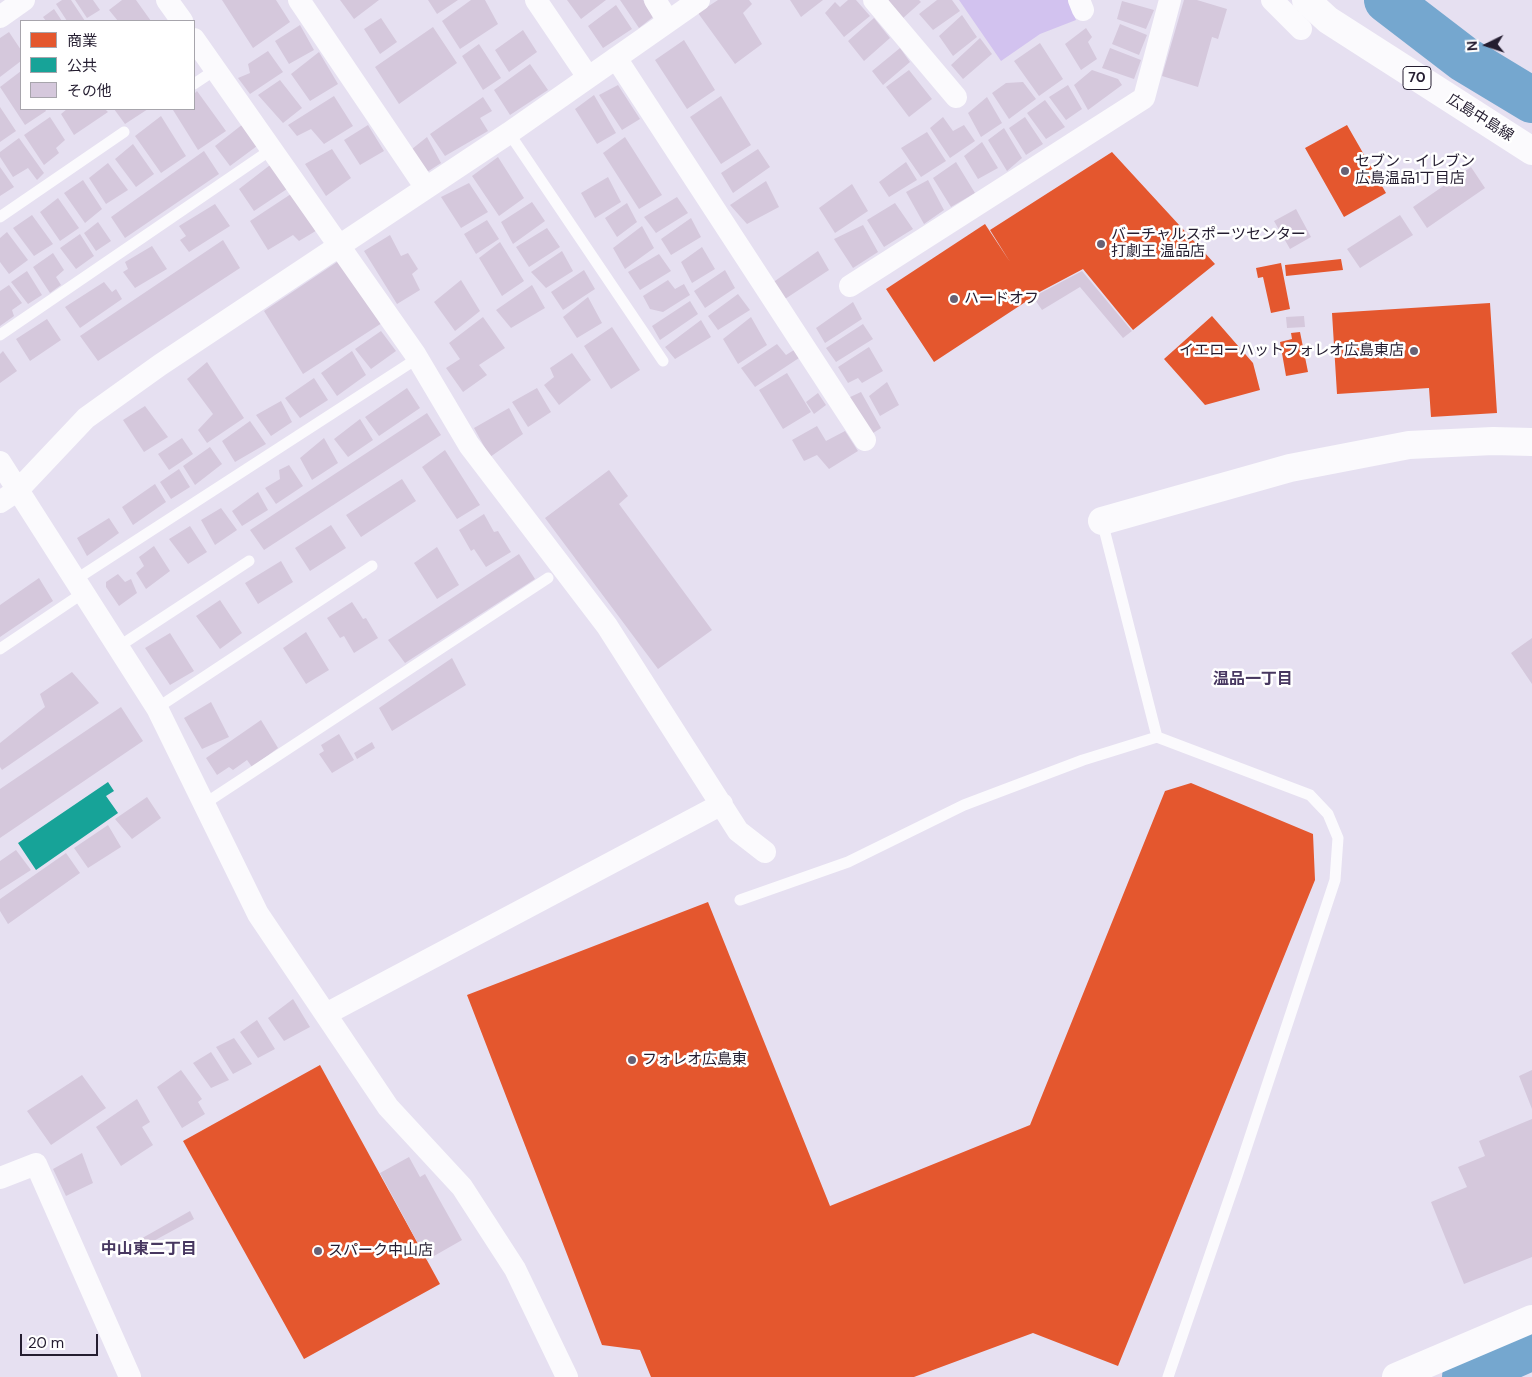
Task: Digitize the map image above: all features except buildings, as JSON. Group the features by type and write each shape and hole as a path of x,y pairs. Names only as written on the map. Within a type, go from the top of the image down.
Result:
{"street":[{"path":"0,17 24,0"},
{"path":"299,0 426,188"},
{"path":"536,0 588,77"},
{"path":"655,0 668,21"},
{"path":"9,496 86,418 160,365 509,133 699,0"},
{"path":"874,0 956,97"},
{"path":"850,286 1144,98 1170,0"},
{"path":"1272,0 1300,29"},
{"name":"広島中島線","path":"1306,0 1328,20 1532,150"},
{"path":"195,39 418,358 469,444 607,626 738,831 765,852"},
{"path":"616,58 865,440"},
{"path":"1102,520 1290,468 1409,446 1493,441 1532,442"},
{"path":"0,462 9,496 79,586 157,708 258,914 388,1107 462,1187 516,1270 566,1377"},
{"path":"326,1014 722,804"},
{"path":"0,1178 36,1164 130,1377"},
{"path":"1396,1377 1532,1320"}],"lane":[{"path":"195,83 216,70"},
{"path":"0,217 124,132"},
{"path":"509,133 662,361"},
{"path":"0,335 272,149"},
{"path":"0,649 79,586 418,358"},
{"path":"1102,520 1157,737"},
{"path":"118,647 249,561"},
{"path":"157,708 372,566"},
{"path":"204,804 548,578"},
{"path":"740,900 848,862 964,805 1083,760 1157,737 1310,795 1328,814 1338,838 1335,880 1168,1377"}],"shaded area":[{"path":"959,0 1069,0 1076,20 1040,34 1001,61"}],"waterway":[{"path":"1387,0 1464,59 1532,100"},
{"path":"1465,1377 1532,1347"}],"place":[{"name":"セブン‐イレブン 広島温品1丁目店","path":"1345,171"},
{"name":"バーチャルスポーツセンター 打劇王 温品店","path":"1101,244"},
{"name":"ハードオフ","path":"954,299"},
{"name":"イエローハットフォレオ広島東店","path":"1414,351"},
{"name":"フォレオ広島東","path":"632,1060"},
{"name":"スパーク中山店","path":"318,1251"}],"district":[{"name":"温品一丁目","path":"1253,680"},
{"name":"中山東二丁目","path":"149,1250"}]}
